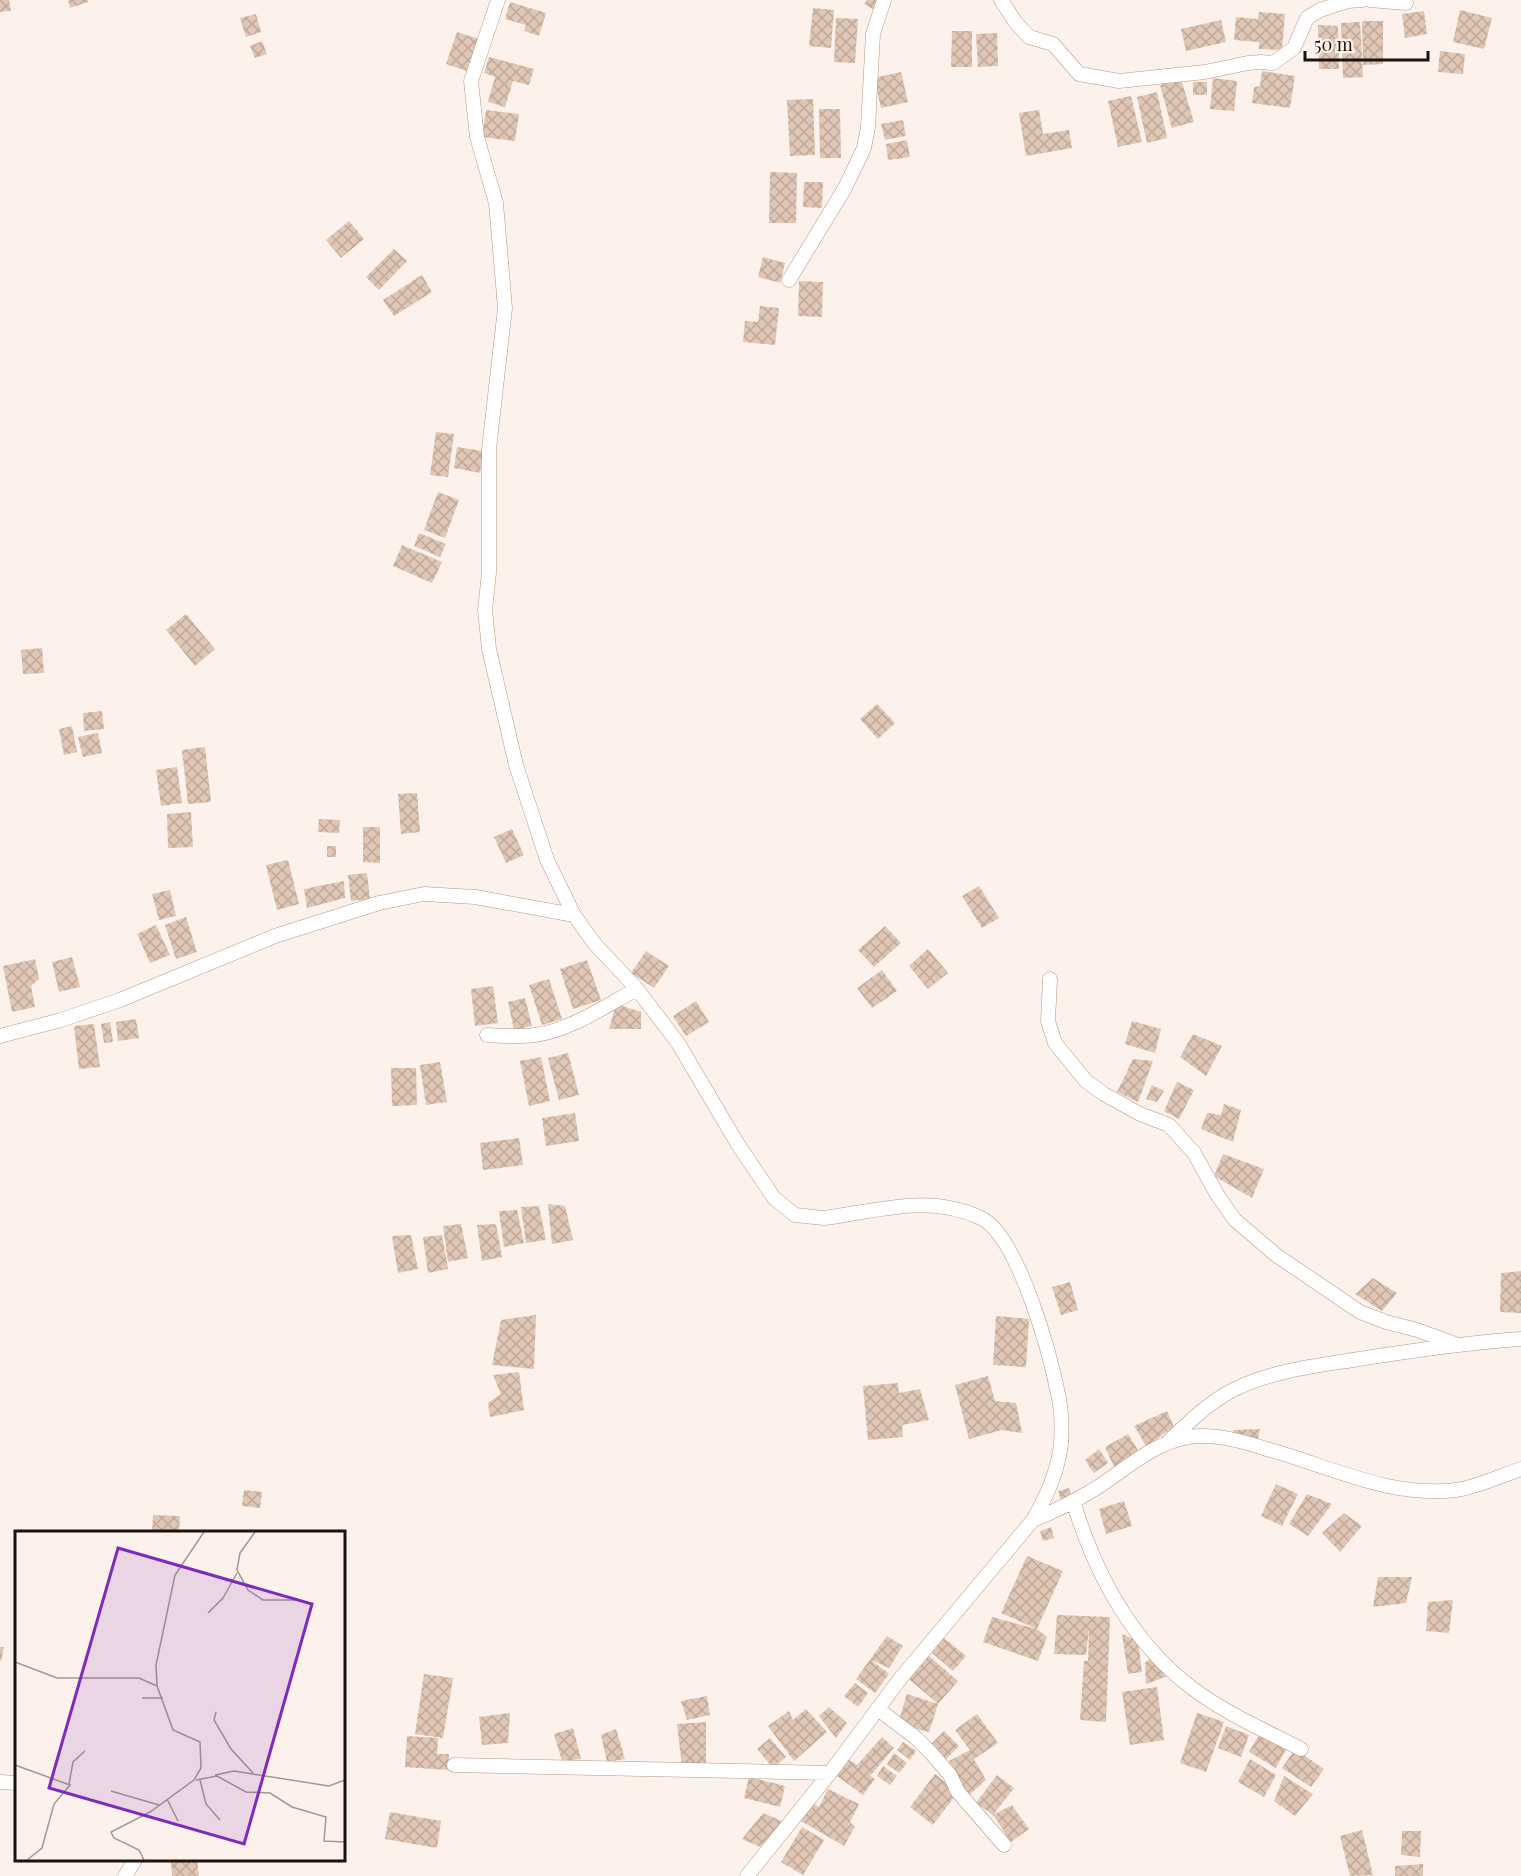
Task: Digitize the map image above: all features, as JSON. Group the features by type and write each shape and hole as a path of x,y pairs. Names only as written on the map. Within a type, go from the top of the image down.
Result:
{"street":[{"path":"498,0 471,81 477,137 496,203 505,308 489,449 489,573 485,610 489,649 502,712 530,812 547,860 574,915 594,943 637,989 678,1043 736,1143 774,1198 783,1207 801,1216 824,1218 906,1205 945,1205 965,1210 984,1219 1003,1237 1016,1259 1046,1344 1059,1395 1061,1418 1059,1460 1044,1502 1033,1520 900,1679 830,1773 747,1876"},
{"path":"789,280 845,188 864,148 873,34 884,0"},
{"path":"1001,0 1016,23 1029,37 1053,44 1079,74 1119,81 1205,72 1261,62 1273,63 1294,48 1307,18 1320,10 1348,1 1362,0"},
{"path":"1370,0 1406,3"},
{"path":"0,1036 110,1004 275,936 379,903 424,894 475,897 574,915"},
{"path":"1050,979 1048,1021 1055,1043 1086,1081 1104,1094 1140,1114 1169,1125 1194,1153 1218,1196 1235,1220 1276,1255 1360,1311 1386,1322 1417,1330 1458,1345"},
{"path":"487,1035 518,1037 550,1032 576,1022 637,989"},
{"path":"1167,1443 1211,1403 1239,1387 1268,1377 1329,1364 1458,1345 1521,1340"},
{"path":"1033,1520 1073,1501 1151,1451 1167,1443 1192,1436 1215,1436 1282,1453 1368,1482 1406,1490 1432,1492 1458,1490 1521,1469"},
{"path":"1073,1501 1090,1551 1105,1583 1123,1614 1165,1664 1191,1687 1214,1703 1301,1749"},
{"path":"878,1709 916,1738 932,1754 950,1775 958,1792 1004,1845"},
{"path":"454,1765 830,1773"},
{"path":"0,1782 15,1784"},
{"path":"125,1876 134,1861"}],"building":[{"path":"0,0 9,0 11,11 0,12"},
{"path":"68,0 88,0 88,2 70,8"},
{"path":"867,0 878,0 873,9 864,4"},
{"path":"510,2 546,13 539,36 524,31 526,25 505,19"},
{"path":"813,8 834,10 831,48 809,46"},
{"path":"1460,10 1492,18 1484,49 1453,42"},
{"path":"1424,11 1427,34 1405,38 1402,14"},
{"path":"1259,12 1285,14 1282,50 1259,49 1259,42 1234,40 1236,17 1258,19"},
{"path":"256,14 261,32 246,37 240,18"},
{"path":"836,18 858,19 855,63 834,62"},
{"path":"1221,20 1226,42 1186,51 1181,29"},
{"path":"1362,21 1383,21 1383,64 1363,65"},
{"path":"1360,22 1363,77 1343,78 1341,23"},
{"path":"1318,25 1338,26 1339,69 1319,69"},
{"path":"952,31 972,31 972,67 951,67"},
{"path":"457,32 479,39 467,71 446,64"},
{"path":"997,33 998,66 978,67 976,34"},
{"path":"262,41 267,54 255,58 250,46"},
{"path":"1440,51 1465,54 1463,74 1438,72"},
{"path":"489,57 534,69 529,85 513,81 505,107 488,102 495,77 484,73"},
{"path":"1262,71 1295,76 1290,108 1252,103 1254,87 1260,86"},
{"path":"901,72 908,102 881,108 874,78"},
{"path":"1213,78 1237,81 1234,111 1210,109"},
{"path":"1181,79 1194,122 1172,128 1160,85"},
{"path":"1193,82 1207,82 1207,95 1193,95"},
{"path":"1157,92 1167,138 1147,143 1137,97"},
{"path":"1131,96 1142,142 1118,147 1108,101"},
{"path":"813,99 815,155 790,156 787,100"},
{"path":"819,109 840,109 841,158 820,158"},
{"path":"486,110 519,114 515,141 482,137"},
{"path":"1039,110 1043,134 1069,130 1072,148 1026,156 1019,113"},
{"path":"903,120 906,136 885,140 881,124"},
{"path":"907,140 910,157 888,160 886,144"},
{"path":"770,172 797,173 796,223 769,223"},
{"path":"804,182 823,182 822,208 803,207"},
{"path":"349,221 364,239 341,258 326,240"},
{"path":"394,249 407,261 379,290 366,277"},
{"path":"763,257 785,263 780,283 758,277"},
{"path":"422,275 432,292 394,316 383,300"},
{"path":"799,281 823,282 822,317 798,316"},
{"path":"760,306 779,308 775,345 743,342 745,321 758,322"},
{"path":"436,432 454,434 448,477 430,475"},
{"path":"457,447 483,451 480,473 454,468"},
{"path":"438,492 459,500 445,538 424,530"},
{"path":"419,533 446,544 440,557 414,546"},
{"path":"402,545 442,562 432,583 393,566"},
{"path":"186,614 215,649 195,666 166,630"},
{"path":"42,648 44,673 23,674 21,650"},
{"path":"877,704 895,723 878,739 860,719"},
{"path":"102,711 104,729 84,731 83,713"},
{"path":"72,726 77,752 64,755 59,729"},
{"path":"98,733 102,753 83,757 78,737"},
{"path":"205,747 211,802 188,804 182,750"},
{"path":"177,767 182,803 161,806 156,770"},
{"path":"417,793 420,832 401,834 398,794"},
{"path":"191,812 193,847 168,848 167,814"},
{"path":"319,819 340,820 339,833 318,832"},
{"path":"363,827 380,827 380,863 363,862"},
{"path":"512,829 524,855 506,863 494,837"},
{"path":"327,846 336,846 336,857 327,857"},
{"path":"288,860 299,904 277,910 266,865"},
{"path":"367,873 370,899 351,901 348,875"},
{"path":"344,881 345,898 307,908 304,889"},
{"path":"979,886 999,918 982,928 962,896"},
{"path":"170,890 176,916 159,920 152,894"},
{"path":"186,917 197,952 176,959 165,925"},
{"path":"156,925 170,955 150,963 137,934"},
{"path":"885,926 901,943 874,967 858,950"},
{"path":"928,949 948,973 928,989 909,966"},
{"path":"646,951 669,966 654,988 631,973"},
{"path":"72,957 80,987 59,992 52,962"},
{"path":"35,959 39,979 31,986 35,1007 12,1012 3,966"},
{"path":"587,960 601,1000 573,1009 560,969"},
{"path":"882,970 897,991 872,1008 857,988"},
{"path":"549,979 562,1019 542,1025 529,985"},
{"path":"493,986 498,1023 475,1026 471,989"},
{"path":"525,998 532,1026 514,1030 508,1002"},
{"path":"696,1001 709,1022 686,1036 673,1016"},
{"path":"616,1004 641,1012 641,1029 609,1029"},
{"path":"136,1019 139,1038 118,1041 116,1022"},
{"path":"1132,1021 1161,1029 1155,1053 1125,1044"},
{"path":"110,1022 113,1042 104,1043 101,1024"},
{"path":"94,1024 100,1067 79,1069 74,1026"},
{"path":"1193,1034 1222,1046 1206,1076 1180,1057"},
{"path":"568,1053 579,1095 559,1100 548,1058"},
{"path":"541,1057 550,1101 529,1106 520,1061"},
{"path":"1133,1059 1153,1061 1138,1102 1117,1092"},
{"path":"440,1062 447,1102 426,1105 420,1065"},
{"path":"391,1068 416,1068 417,1105 392,1106"},
{"path":"1177,1082 1194,1090 1179,1119 1164,1111"},
{"path":"1152,1085 1164,1091 1157,1102 1146,1099"},
{"path":"1224,1104 1241,1110 1233,1142 1201,1129 1207,1113 1221,1115"},
{"path":"575,1113 579,1141 546,1146 542,1118"},
{"path":"519,1138 523,1165 483,1170 480,1143"},
{"path":"1223,1154 1264,1169 1252,1198 1214,1176"},
{"path":"548,1204 565,1206 573,1240 552,1244"},
{"path":"539,1206 546,1240 526,1243 521,1207"},
{"path":"517,1210 524,1243 504,1247 499,1211"},
{"path":"461,1224 468,1258 448,1262 443,1226"},
{"path":"496,1224 502,1257 482,1261 477,1225"},
{"path":"411,1235 418,1269 398,1273 392,1236"},
{"path":"442,1235 448,1269 428,1273 423,1237"},
{"path":"1521,1271 1521,1313 1500,1312 1501,1273"},
{"path":"1373,1278 1397,1293 1382,1311 1355,1294"},
{"path":"1070,1282 1078,1310 1061,1315 1052,1287"},
{"path":"536,1315 534,1369 492,1365 501,1320"},
{"path":"996,1316 1029,1319 1026,1367 993,1365"},
{"path":"519,1372 524,1410 490,1417 488,1403 501,1394 493,1375"},
{"path":"988,1376 995,1401 1016,1403 1022,1433 1002,1430 969,1439 955,1385"},
{"path":"898,1383 899,1393 920,1389 929,1420 902,1425 903,1437 868,1440 863,1386"},
{"path":"1167,1411 1174,1427 1146,1446 1134,1426"},
{"path":"1260,1429 1258,1439 1232,1435 1234,1430"},
{"path":"1128,1434 1139,1452 1115,1469 1105,1447"},
{"path":"1099,1449 1108,1463 1094,1473 1085,1460"},
{"path":"1276,1484 1298,1494 1282,1526 1261,1516"},
{"path":"1069,1488 1073,1500 1062,1503 1058,1491"},
{"path":"244,1490 262,1492 260,1508 242,1506"},
{"path":"1307,1494 1332,1504 1308,1536 1289,1524"},
{"path":"1124,1501 1132,1526 1106,1534 1099,1509"},
{"path":"1344,1513 1362,1526 1340,1552 1322,1533"},
{"path":"153,1515 180,1516 179,1531 152,1531"},
{"path":"1051,1527 1054,1538 1043,1541 1040,1531"},
{"path":"1027,1556 1063,1571 1037,1629 1001,1613"},
{"path":"1378,1577 1412,1577 1406,1603 1373,1607"},
{"path":"1453,1600 1449,1633 1426,1631 1428,1602"},
{"path":"1057,1615 1110,1617 1106,1722 1080,1720 1084,1661 1088,1661 1089,1628 1086,1655 1054,1654"},
{"path":"992,1617 1037,1629 1047,1637 1038,1661 983,1642"},
{"path":"1122,1634 1138,1641 1142,1672 1128,1674"},
{"path":"887,1636 903,1646 889,1668 871,1660 889,1674 875,1693 856,1679"},
{"path":"944,1638 966,1656 953,1671 932,1653"},
{"path":"0,1647 4,1647 1,1661 0,1661"},
{"path":"929,1656 958,1681 938,1704 909,1679"},
{"path":"1150,1659 1168,1676 1146,1684 1145,1663"},
{"path":"424,1674 453,1678 443,1738 415,1734"},
{"path":"855,1683 868,1693 858,1707 844,1696"},
{"path":"1157,1687 1164,1740 1130,1745 1122,1692"},
{"path":"907,1694 938,1704 929,1732 898,1724"},
{"path":"707,1696 710,1715 687,1720 681,1701"},
{"path":"829,1707 847,1723 836,1738 819,1716"},
{"path":"806,1709 827,1732 794,1761 768,1726 789,1711 793,1720"},
{"path":"510,1713 508,1743 482,1745 479,1717"},
{"path":"1197,1713 1224,1722 1206,1772 1180,1763"},
{"path":"977,1714 998,1743 974,1759 986,1780 968,1796 949,1761 970,1750 955,1730"},
{"path":"706,1722 706,1765 682,1766 677,1724"},
{"path":"1226,1726 1249,1735 1241,1757 1218,1748"},
{"path":"573,1728 581,1759 562,1761 554,1734"},
{"path":"616,1729 625,1759 607,1762 601,1735"},
{"path":"944,1731 959,1746 946,1759 931,1744"},
{"path":"1259,1735 1286,1749 1276,1768 1249,1752"},
{"path":"407,1736 438,1738 437,1754 449,1754 448,1770 405,1767"},
{"path":"882,1737 894,1748 870,1776 875,1779 863,1795 837,1776 849,1760 857,1765"},
{"path":"770,1738 786,1757 773,1768 757,1749"},
{"path":"903,1742 916,1751 910,1760 897,1750"},
{"path":"1295,1749 1324,1769 1311,1787 1282,1768"},
{"path":"894,1753 907,1763 899,1773 887,1764"},
{"path":"1250,1759 1276,1775 1264,1797 1238,1782"},
{"path":"883,1766 897,1776 890,1785 877,1776"},
{"path":"935,1774 958,1792 933,1825 910,1807"},
{"path":"997,1775 1014,1788 993,1815 976,1803"},
{"path":"1284,1776 1313,1794 1295,1816 1274,1801"},
{"path":"749,1777 785,1786 780,1807 744,1798"},
{"path":"828,1789 859,1804 850,1822 855,1827 844,1846 801,1821 813,1803 819,1807"},
{"path":"1012,1805 1029,1829 1011,1842 993,1815"},
{"path":"390,1812 441,1821 437,1848 385,1839"},
{"path":"763,1813 782,1821 760,1847 742,1839"},
{"path":"802,1827 824,1840 803,1875 781,1862"},
{"path":"1362,1830 1373,1875 1350,1876 1340,1836"},
{"path":"1402,1831 1421,1831 1420,1857 1401,1855"},
{"path":"171,1861 197,1861 199,1876 172,1876"},
{"path":"1423,1864 1423,1876 1395,1876 1395,1866"}]}
